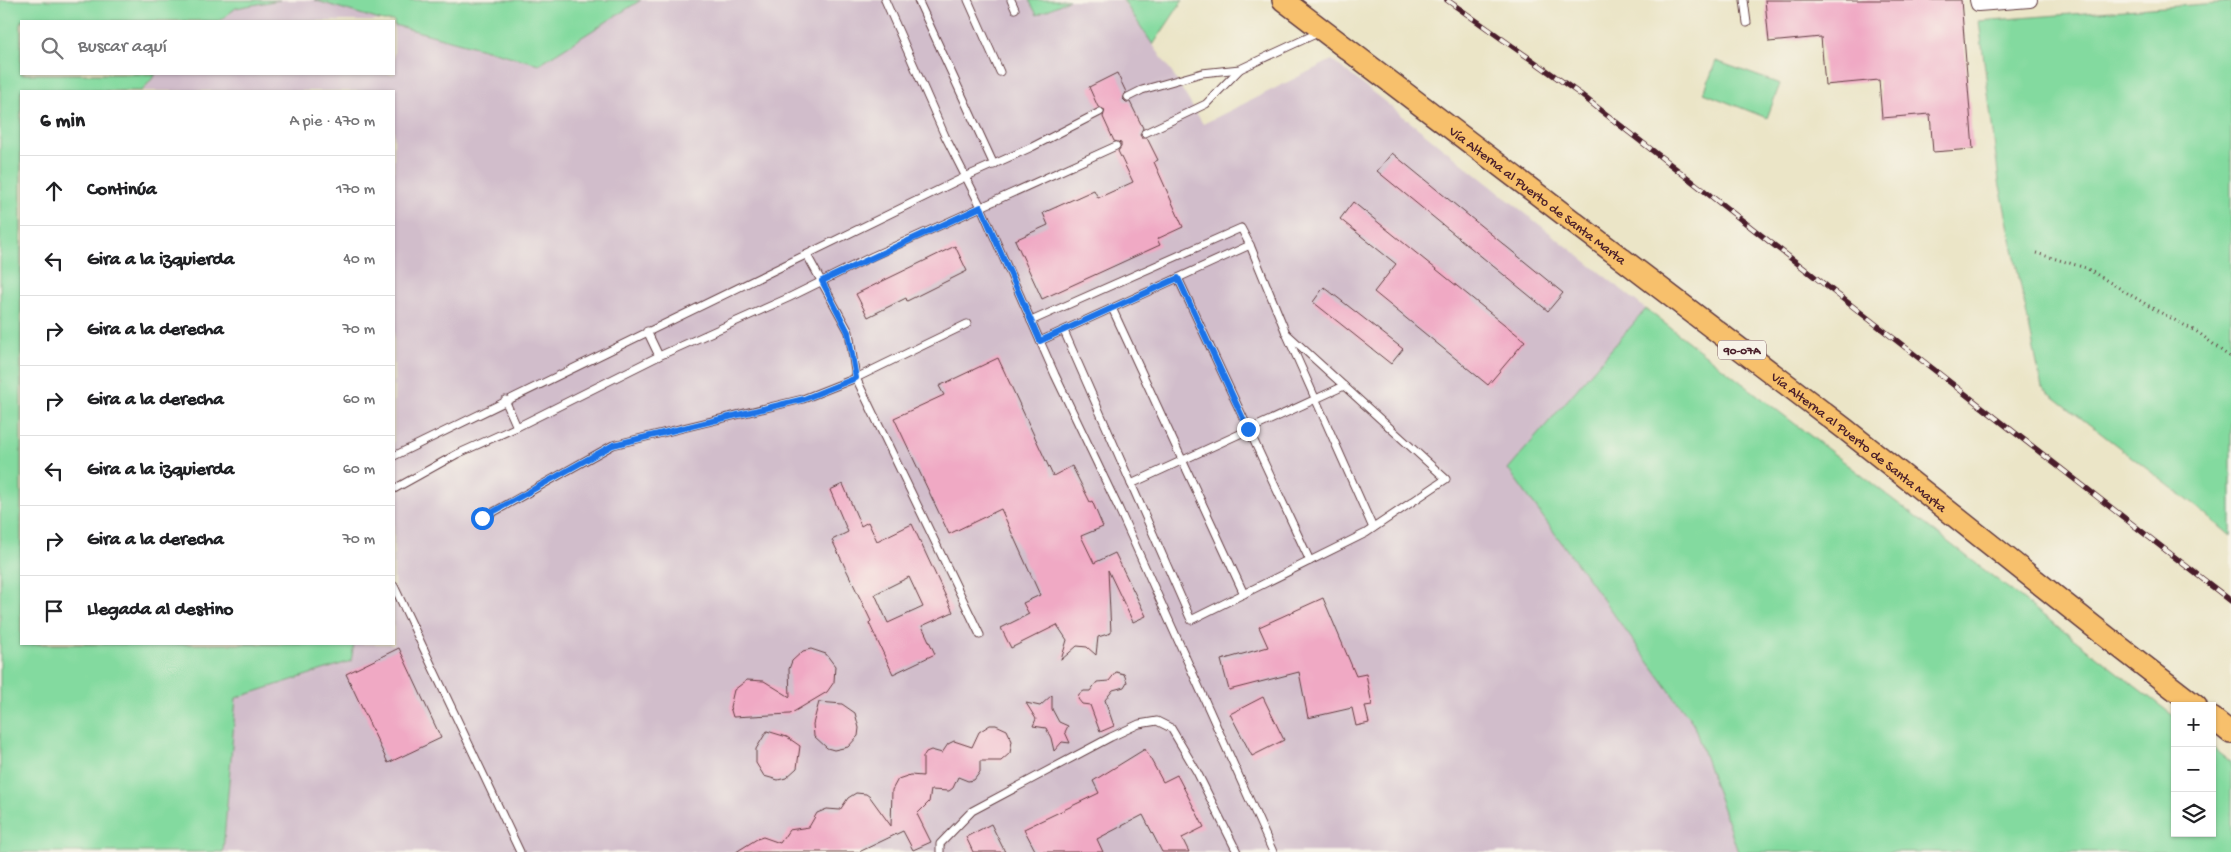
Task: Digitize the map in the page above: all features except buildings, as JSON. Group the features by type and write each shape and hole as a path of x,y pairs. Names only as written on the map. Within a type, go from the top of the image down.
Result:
{"main road":[{"name":"Vía Alterna al Puerto de Santa Marta","path":"1283,0 1845,428 2191,702"},
{"path":"2216,721 2231,732"}],"street":[{"path":"1978,0 1978,4 2030,0"}],"lane":[{"path":"885,0 965,178 981,207 1040,341 1273,852"},
{"path":"918,0 994,164"},
{"path":"968,0 1000,72"},
{"path":"1011,0 1015,9"},
{"path":"1744,0 1746,23"},
{"path":"1128,97 1142,90 1202,73 1240,69 1323,30"},
{"path":"1145,133 1206,104 1240,69"},
{"path":"395,455 505,400 1100,112"},
{"path":"395,488 457,454 517,427 659,356 1116,146"},
{"path":"1032,321 1239,228 1242,229 1373,528"},
{"path":"1040,341 1250,245"},
{"path":"807,254 848,332 856,378 980,636"},
{"path":"1178,278 1310,561"},
{"path":"1112,308 1244,594"},
{"path":"482,518 613,445 804,399 856,378 967,324"},
{"path":"1064,331 1191,620 1373,528 1446,479 1286,333"},
{"path":"647,332 659,356"},
{"path":"1131,484 1344,386"},
{"path":"505,400 517,427"},
{"path":"395,588 520,852"},
{"path":"940,852 940,844 972,811 1118,734 1139,724 1157,721 1171,728 1197,772 1237,852"}],"path":[{"path":"2036,253 2086,268 2154,310 2199,333 2231,358"}],"shaded area":[{"path":"280,0 314,0 380,20 220,20 236,8"},
{"path":"641,0 1029,0 1037,15 1069,0 1122,0 1169,68 1203,124 1332,60 1646,309 1508,469 1693,723 1738,852 223,852 236,698 351,661 354,645 395,645 395,90 144,90 155,75 395,75 395,25 539,64"}],"green space":[{"path":"0,0 280,0 236,8 220,20 20,20 20,75 155,75 143,90 20,90 20,645 354,645 351,661 236,698 223,852 0,852"},
{"path":"314,0 641,0 539,64 395,25 395,20 380,20"},
{"path":"1029,0 1069,0 1037,15"},
{"path":"1123,0 1183,0 1153,45"},
{"path":"2231,2 2231,536 2198,508 2042,388 1999,181 1979,21"},
{"path":"1716,61 1780,84 1767,118 1704,93"},
{"path":"1646,309 2171,714 2171,837 2216,837 2216,750 2231,762 2231,852 1738,852 1693,723 1508,469"}],"railway":[{"path":"1447,0 1580,94 2231,601"}],"route":[{"path":"482,518 613,445 804,399 856,378 848,332 822,281 981,207 1040,341 1178,278 1248,429"}]}
